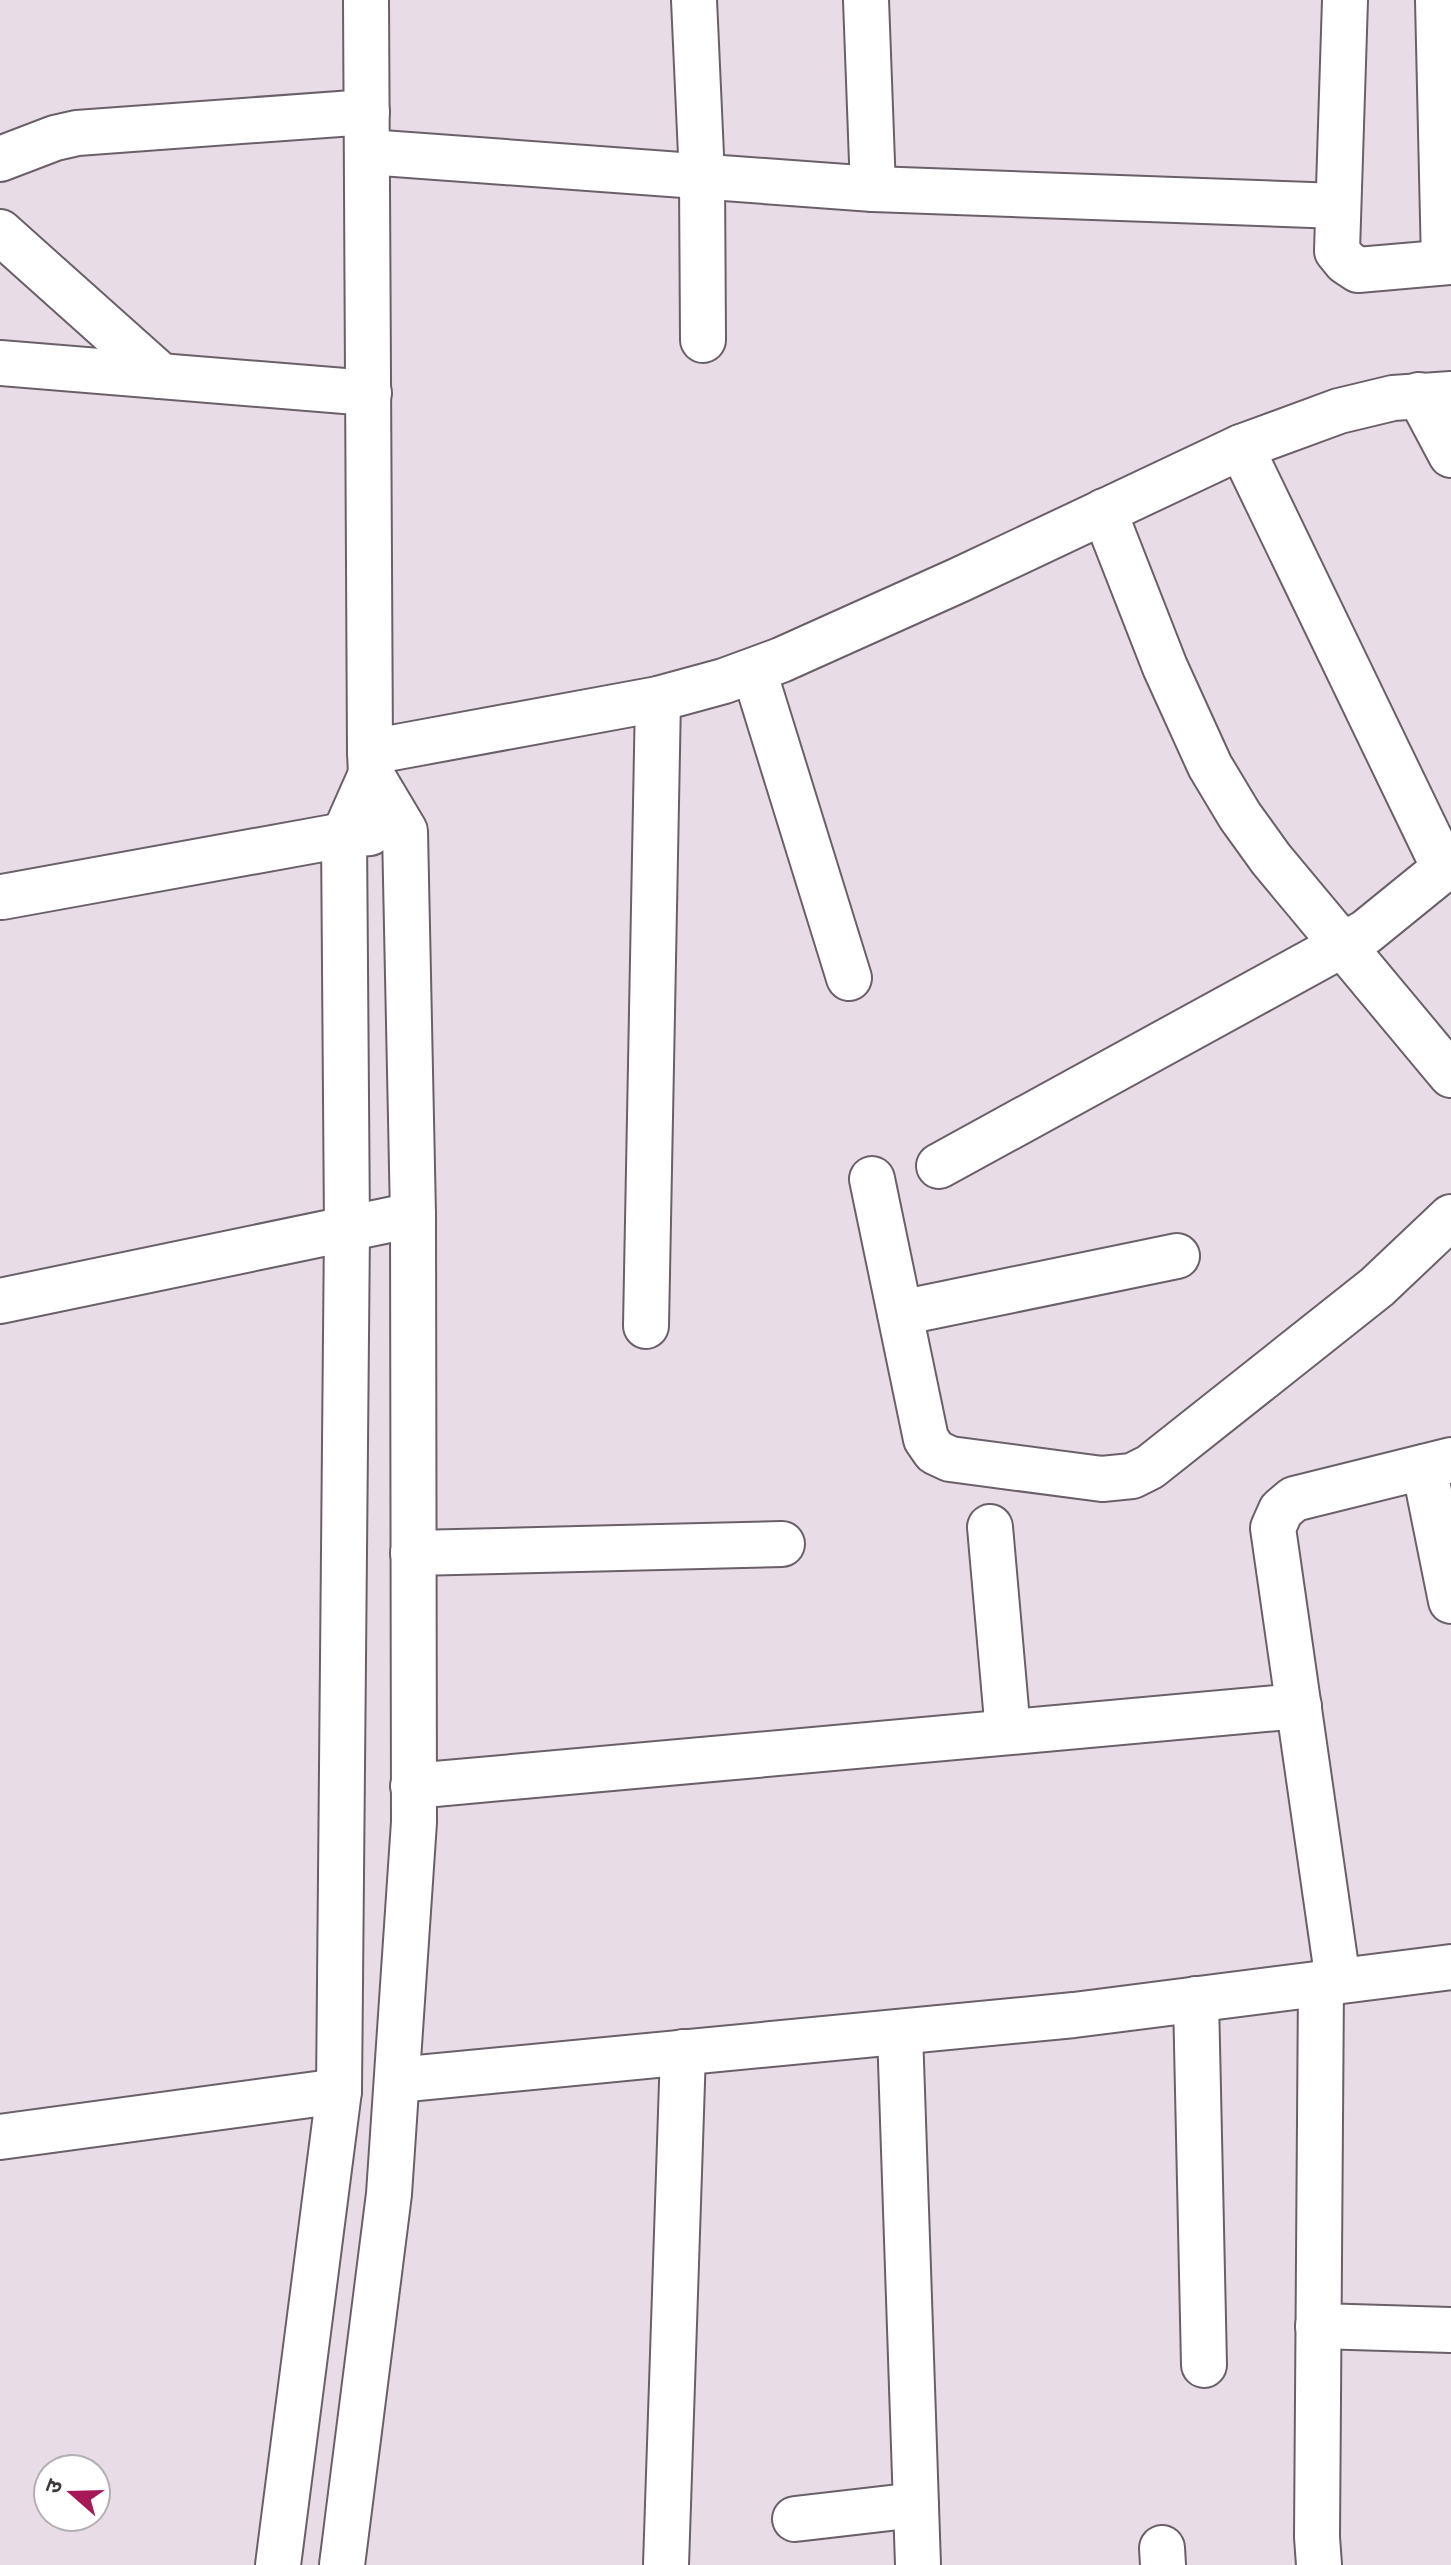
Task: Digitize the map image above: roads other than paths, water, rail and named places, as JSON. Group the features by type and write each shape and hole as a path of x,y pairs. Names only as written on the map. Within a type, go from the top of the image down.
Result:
{"street":[{"path":"278,2565 339,2091 347,1228 344,835 371,763 366,0"},
{"path":"694,0 702,177 703,340"},
{"path":"866,0 873,189"},
{"path":"1345,0 1337,251 1358,270 1448,262 1438,0"},
{"path":"0,159 77,133 367,132 479,161 873,189 1338,206"},
{"path":"0,232 161,376"},
{"path":"0,363 369,393"},
{"path":"371,763 658,699 754,671 959,580 1241,447 1339,411 1393,398 1435,394 1451,455"},
{"path":"939,1166 1366,932 1447,866 1241,447"},
{"path":"1104,511 1165,667 1210,766 1240,816 1271,859 1451,1075"},
{"path":"754,671 849,978"},
{"path":"646,1326 658,699"},
{"path":"342,2565 389,2194 414,1822 413,1215 405,831 371,763"},
{"path":"2,897 344,835 405,831"},
{"path":"872,1179 926,1439 935,1452 950,1459 1102,1479 1132,1476 1150,1467 1377,1287 1451,1217"},
{"path":"0,1301 413,1215"},
{"path":"900,1313 1177,1256"},
{"path":"1319,2565 1318,2326 1330,1982 1299,1706 1273,1528 1281,1510 1294,1499 1438,1464 1451,1601"},
{"path":"990,1527 1008,1732"},
{"path":"413,1553 782,1544"},
{"path":"413,1786 1299,1706"},
{"path":"397,2080 1074,2015 1451,1967"},
{"path":"1196,1999 1204,2365"},
{"path":"900,2032 918,2565"},
{"path":"666,2565 683,2052"},
{"path":"0,2137 339,2091"},
{"path":"1318,2326 1451,2330"},
{"path":"795,2519 916,2505"}]}
